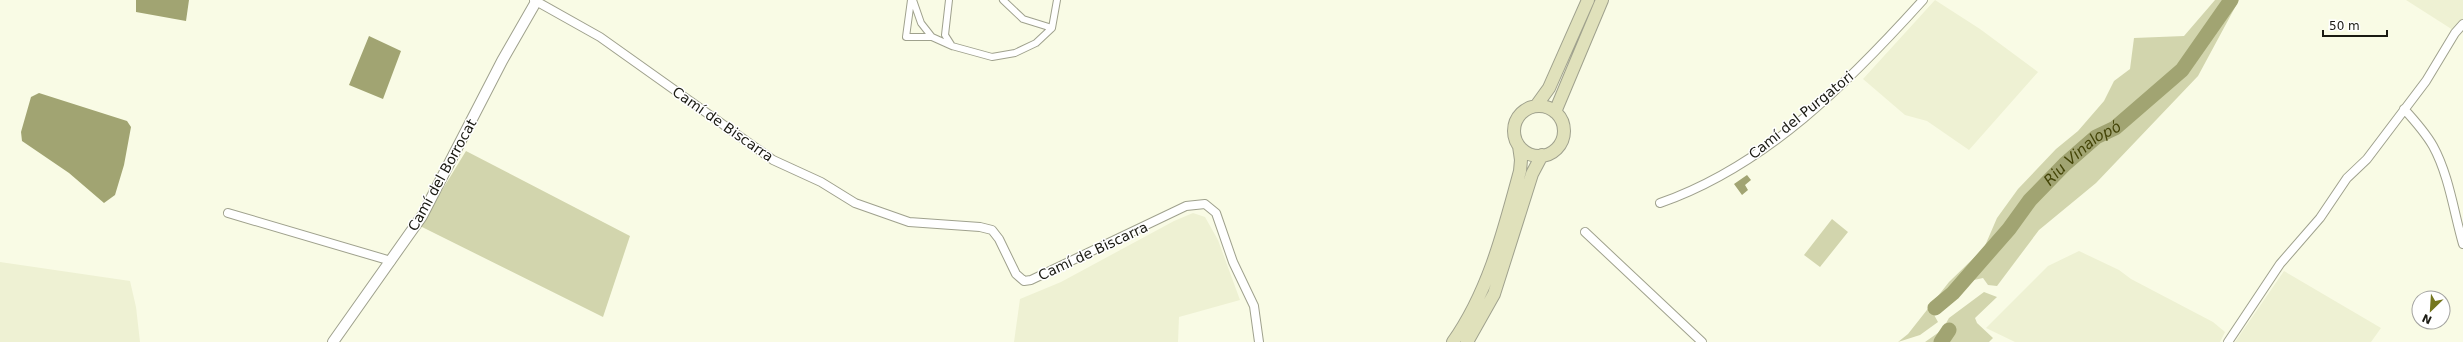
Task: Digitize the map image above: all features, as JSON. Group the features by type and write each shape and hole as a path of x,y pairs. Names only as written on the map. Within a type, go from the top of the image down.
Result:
{"main road":[{"path":"1536,106 1549,88 1588,0"},
{"path":"1555,112 1602,0"},
{"path":"1454,342 1477,303 1490,272 1520,171 1521,160 1519,146 1514,135 1516,123 1524,111 1536,106 1546,107 1555,112 1562,123 1562,138 1555,150 1542,155 1531,154 1519,146"},
{"path":"1467,342 1498,281 1532,174 1542,155"}],"street":[{"name":"Camí del Borrocat","path":"333,342 422,216 502,61 536,0"},
{"name":"Camí de Biscarra","path":"536,0 600,37 773,160 821,182 855,203 909,222 980,227 992,230 999,239 1016,274 1024,281 1031,280 1186,206 1200,204 1208,206 1216,213 1233,262 1254,306 1259,342"},
{"path":"912,0 921,23 932,37"},
{"path":"912,0 906,37 932,37 972,53 992,57 1014,53 1036,43 1052,28 1057,0"},
{"path":"949,0 945,35 952,46"},
{"path":"1003,0 1022,19 1052,28"},
{"name":"Camí del Purgatori","path":"1660,203 1717,179 1791,128 1835,90 1884,44 1923,0"},
{"path":"2228,342 2280,264 2320,218 2347,178 2367,159 2426,81 2455,33 2463,24"},
{"path":"2404,109 2420,127 2434,147 2444,176 2463,244"},
{"path":"228,213 391,261"},
{"path":"1585,232 1702,342"}],"shaded area":[{"path":"136,0 189,0 186,21 136,12"},
{"path":"1935,0 1980,29 2038,72 1969,150 1927,121 1905,115 1863,79"},
{"path":"2215,0 2239,0 2198,76 2096,183 2039,230 1997,286 1988,285 1983,278 1974,280 1933,313 1938,322 1920,335 1898,342 1908,334 1949,282 1984,248 1997,218 2018,189 2056,149 2078,131 2104,101 2114,81 2130,69 2134,38 2184,36"},
{"path":"2406,0 2463,0 2463,19 2453,30"},
{"path":"369,36 401,51 383,99 349,85"},
{"path":"39,93 127,121 131,127 124,165 115,195 104,203 69,173 22,141 21,132 31,97"},
{"path":"466,151 630,236 603,317 420,226"},
{"path":"1747,175 1751,180 1745,185 1748,190 1742,195 1734,184"},
{"path":"1193,213 1205,217 1218,240 1240,300 1179,317 1178,342 1014,342 1020,299 1061,282 1174,221"},
{"path":"1832,219 1848,232 1820,267 1804,255"},
{"path":"2079,251 2119,270 2131,279 2213,322 2225,332 2220,342 2015,342 1986,328 2048,266"},
{"path":"0,262 130,281 136,307 140,342 0,342"},
{"path":"2284,271 2381,328 2371,342 2235,342"},
{"path":"1984,292 1997,297 1975,318 1977,323 1993,338 1989,342 1925,342 1942,330 1949,318"}],"waterway":[{"name":"Riu Vinalopó","path":"1935,308 1953,293 2009,229 2030,200 2065,164 2096,137 2115,128 2182,70 2231,0"},
{"path":"1941,342 1949,330"}]}
